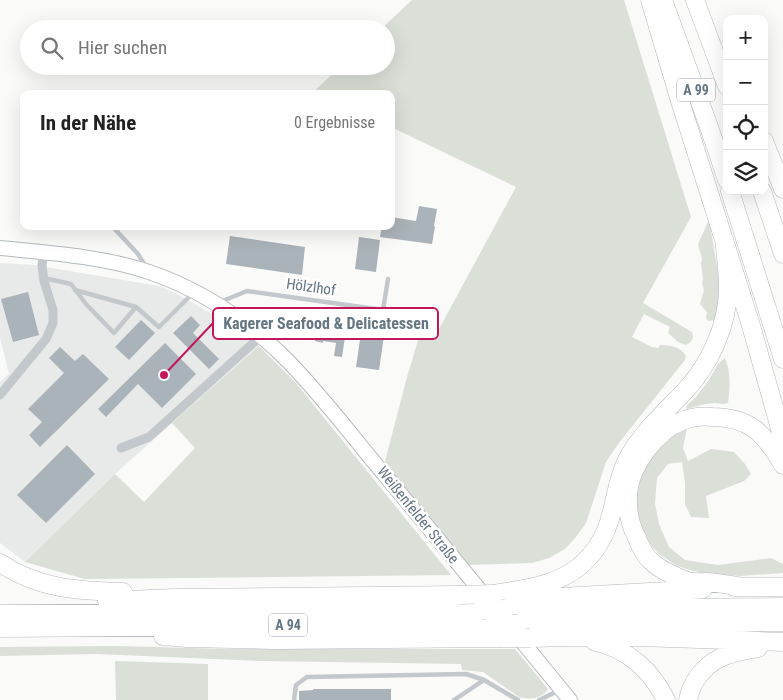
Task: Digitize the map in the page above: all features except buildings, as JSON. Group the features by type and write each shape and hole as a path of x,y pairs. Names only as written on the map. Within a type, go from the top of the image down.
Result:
{"highway":[{"path":"650,0 750,322 783,440"},
{"name":"A 99","path":"663,0 723,168"},
{"name":"A 99","path":"695,0 723,75"},
{"path":"707,32 723,45"},
{"path":"768,150 783,189"},
{"path":"731,195 783,359"},
{"path":"763,195 783,254"},
{"path":"494,594 544,585 568,574 580,566 599,544 611,517 620,478 637,442 687,389 713,351 726,305 728,288 724,239"},
{"path":"744,587 707,582 689,582 650,561 634,532 628,510 628,492 631,478 645,452 659,436 683,421 703,416 726,417 747,423 764,437 783,465"},
{"path":"0,563 38,582 59,588 91,592 188,592 208,599"},
{"path":"0,613 68,603 174,598 494,594 561,596 744,587 783,587"},
{"name":"A 94","path":"0,613 783,608"},
{"path":"497,631 518,624 783,622"},
{"path":"0,628 83,626 109,633 187,638 276,640 497,631 530,638 611,636 783,642"},
{"path":"558,638 572,642 597,642 630,656 656,683 666,700"},
{"path":"688,700 693,683 705,668 720,658 738,651 783,646"}],"street":[{"name":"Weißenfelder Straße","path":"0,248 93,258 149,272 195,291 216,303 261,336 298,371 566,695"},
{"path":"0,395 46,339 53,323 53,310 42,265 44,252"},
{"path":"121,448 149,437 261,336"}],"lane":[{"path":"116,230 138,254 149,272"},
{"path":"44,278 71,284 86,304 114,333 136,307"},
{"path":"383,310 388,279"},
{"path":"75,290 136,307 159,327 195,291"},
{"name":"Hölzlhof","path":"216,303 247,290 383,310 403,320"},
{"path":"294,700 296,685 306,677 466,674 484,680 518,700"},
{"path":"454,700 484,680"},
{"path":"539,700 566,695"}],"shaded area":[{"path":"412,0 624,0 691,217 643,303 692,332 692,340 686,345 678,342 668,333 670,327 644,314 632,337 652,347 658,348 660,345 664,345 678,349 686,356 685,360 618,444 606,462 586,523 576,537 565,549 549,558 532,563 467,565 384,465 422,327 439,329 516,187 395,129 395,90 315,90 331,75 395,75 395,20 391,20"},
{"path":"709,220 719,278 719,296 715,320 708,321 706,318 707,312 700,304 704,290 702,283 702,259 698,244"},
{"path":"0,263 34,265 159,286 214,315 259,346 115,474 25,562 0,543 0,382 9,374 0,338"},
{"path":"259,346 296,383 451,575 85,579 25,562 115,474 144,502 195,448 172,423"},
{"path":"725,358 729,380 728,403 708,404 686,409 687,405 707,383 718,364"},
{"path":"687,428 683,448 688,461 711,449 734,452 751,474 744,481 706,496 709,518 691,517 685,504 682,462 668,464 657,478 655,504 659,524 669,547 685,560 718,565 771,558 783,564 783,573 740,576 701,573 677,566 659,554 647,541 640,527 637,515 636,492 650,456 669,435"},
{"path":"116,646 229,649 515,649 548,689 542,695 535,698 519,697 483,672 462,670 461,664 262,661 96,654 0,656 0,647"},
{"path":"115,661 208,664 208,700 116,700"}],"place":[{"name":"Kagerer Seafood & Delicatessen","path":"164,375"}]}
